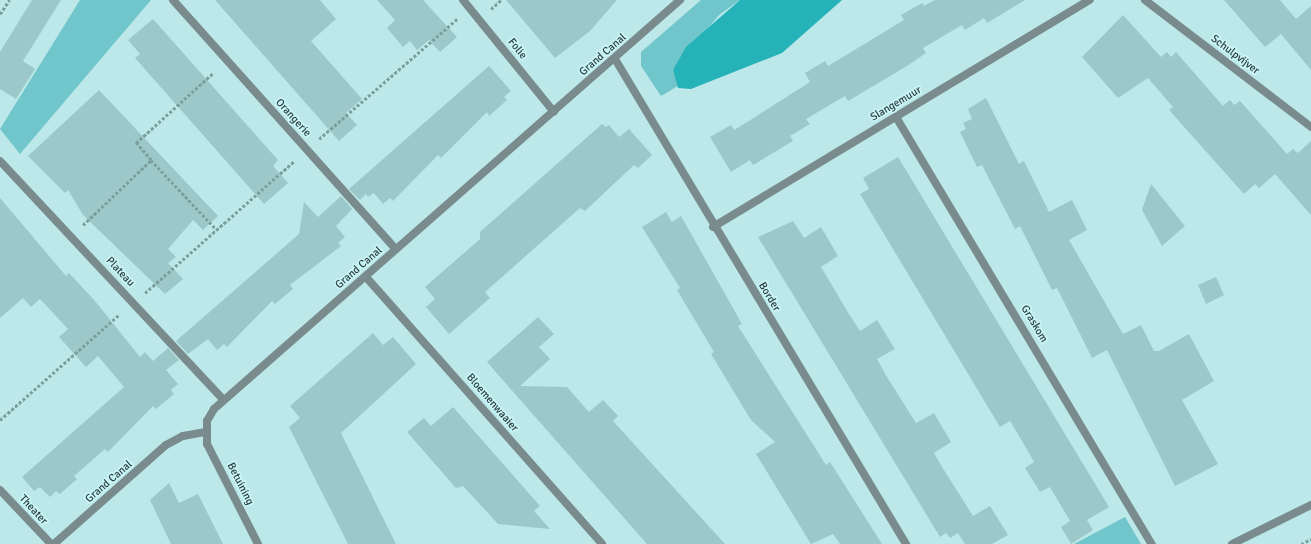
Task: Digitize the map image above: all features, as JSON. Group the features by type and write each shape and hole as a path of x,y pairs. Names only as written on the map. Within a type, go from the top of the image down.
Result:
{"street":[{"name":"Orangerie","path":"173,0 396,249"},
{"name":"Folie","path":"463,0 554,112"},
{"name":"Grand Canal","path":"54,544 166,446 183,436 205,432 208,421 223,399 366,277 396,249 615,59 680,0"},
{"name":"Slangemuur","path":"713,227 1090,0"},
{"name":"Schulpvijver","path":"1145,0 1311,127"},
{"name":"Border","path":"615,59 713,227 906,544"},
{"name":"Graskom","path":"896,117 1152,544"},
{"name":"Plateau","path":"0,161 223,399"},
{"name":"Bloemenwaaier","path":"366,277 602,544"},
{"name":"Betuining","path":"205,432 207,444 258,544"},
{"name":"Theater","path":"0,490 51,544"},
{"path":"1232,544 1311,505"}],"path":[{"path":"0,14 9,0"},
{"path":"0,420 469,8"},
{"path":"216,229 136,143 227,61"},
{"path":"71,236 151,160"},
{"path":"1301,544 1311,539"}],"shaded area":[{"path":"80,0 151,0 20,154 0,129"},
{"path":"701,0 740,0 719,15 673,70 678,86 661,96 641,66 641,52"},
{"path":"740,0 842,0 782,53 691,89 678,88 673,70 686,47"},
{"path":"1125,517 1141,544 1074,544"}],"building":[{"path":"32,0 61,0 23,61 35,69 16,99 0,89 0,52"},
{"path":"215,0 320,0 336,19 311,41 362,99 346,113 357,125 339,141"},
{"path":"377,0 423,0 457,37 440,52 429,40 417,50 410,41 403,47 387,28 395,20"},
{"path":"506,0 617,0 590,31 555,58"},
{"path":"935,0 1025,0 987,23 984,18 965,30 962,25 923,48 926,53 907,66 848,101 845,96 806,119 810,124 790,136 793,141 753,165 750,160 731,172 710,137 731,125 734,130 810,82 805,73 825,61 828,66 904,20 901,15 922,3 924,6"},
{"path":"1224,0 1280,0 1296,19 1311,6 1311,70 1281,34 1265,47"},
{"path":"1123,15 1161,57 1167,52 1171,57 1176,52 1223,106 1230,100 1234,105 1240,101 1287,154 1293,149 1298,153 1311,141 1311,215 1275,174 1259,188 1255,184 1244,194 1169,110 1173,107 1148,78 1118,98 1082,57"},
{"path":"153,19 278,160 273,166 288,183 264,204 135,58 140,54 128,40"},
{"path":"489,66 511,91 504,97 507,100 489,116 487,112 441,158 438,155 393,201 390,198 383,204 374,193 368,197 366,194 360,200 349,189"},
{"path":"99,90 218,216 203,230 193,220 168,249 176,257 168,263 183,279 165,294 83,215 68,190 65,193 28,156"},
{"path":"986,98 1019,164 1024,161 1049,212 1072,200 1087,230 1069,240 1123,334 1141,325 1154,351 1159,351 1189,334 1214,381 1182,400 1218,464 1175,486 1107,350 1092,358 1057,288 1052,290 1020,226 1015,229 982,165 977,167 960,132 966,129 963,123 972,119 968,109"},
{"path":"602,124 606,127 609,125 619,137 629,129 652,155 638,168 634,165 585,211 580,208 485,292 490,298 449,334 426,307 435,299 425,287 480,239 480,232"},
{"path":"898,157 1109,507 1087,520 1093,530 1071,544 1061,527 1070,521 1050,487 1040,492 1025,468 1034,462 1010,421 1000,427 860,194 869,189 863,178"},
{"path":"1151,184 1185,226 1162,246 1142,210"},
{"path":"341,196 352,209 336,226 345,237 338,243 341,246 290,285 293,289 275,304 272,301 227,347 224,344 217,350 208,339 188,354 176,341 299,234 304,202 318,217"},
{"path":"0,198 66,276 69,273 95,301 140,357 145,352 153,361 168,348 179,360 166,370 178,384 171,390 174,394 156,409 153,406 108,452 105,449 74,476 77,479 60,494 56,491 50,497 40,487 34,491 22,477 124,387 98,356 86,367 59,337 68,329 40,299 31,307 23,298 0,318"},
{"path":"666,212 672,222 681,216 742,324 738,326 826,465 830,462 882,544 840,544 833,534 811,544 756,454 775,442 751,420 711,354 714,352 677,290 680,288 642,227"},
{"path":"793,221 804,238 821,227 838,256 821,267 849,314 860,331 877,320 895,349 877,359 887,377 916,423 934,413 951,442 934,453 973,516 990,506 1008,535 992,544 965,544 958,533 950,538 946,533 940,537 758,237"},
{"path":"1216,277 1224,295 1206,304 1198,285"},
{"path":"538,317 554,334 539,347 550,359 520,386 567,387 589,412 603,400 618,416 613,421 725,544 647,544 487,362"},
{"path":"373,333 383,345 393,337 416,364 341,433 396,544 348,544 289,427 300,418 290,406"},
{"path":"453,407 540,506 534,511 550,529 498,524 463,486 456,488 407,432 424,418 431,426"},
{"path":"169,483 179,503 198,494 223,544 171,544 150,500"}]}
